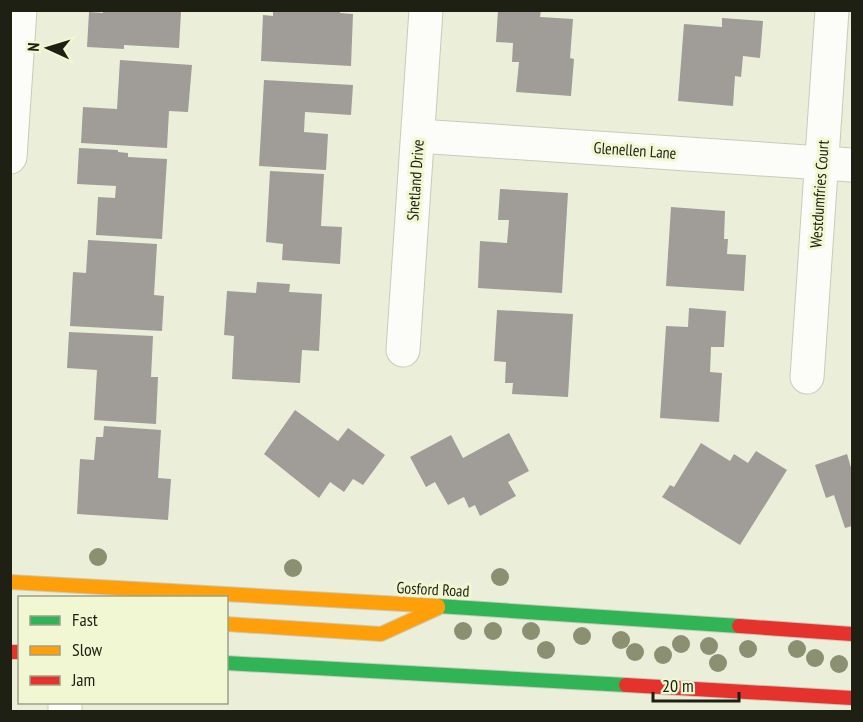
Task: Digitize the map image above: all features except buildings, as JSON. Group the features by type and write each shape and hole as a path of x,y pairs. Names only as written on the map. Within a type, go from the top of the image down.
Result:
{"main road":[{"name":"Gosford Road","path":"10,582 442,606 852,634"},
{"path":"228,624 381,634 442,606"},
{"path":"228,663 852,698"}],"street":[{"path":"10,157 20,10"},
{"name":"Shetland Drive","path":"403,350 426,10"},
{"name":"Westdumfries Court","path":"807,378 837,164 832,10"},
{"name":"Glenellen Lane","path":"418,135 837,164"}],"traffic: fast":[{"path":"438,606 739,626"},
{"path":"228,663 626,685"}],"traffic: slow":[{"path":"10,582 438,606"},
{"path":"228,624 381,634 438,608"}],"traffic: jam":[{"path":"739,626 852,634"},
{"path":"10,652 18,652"},
{"path":"626,685 852,698"}]}
